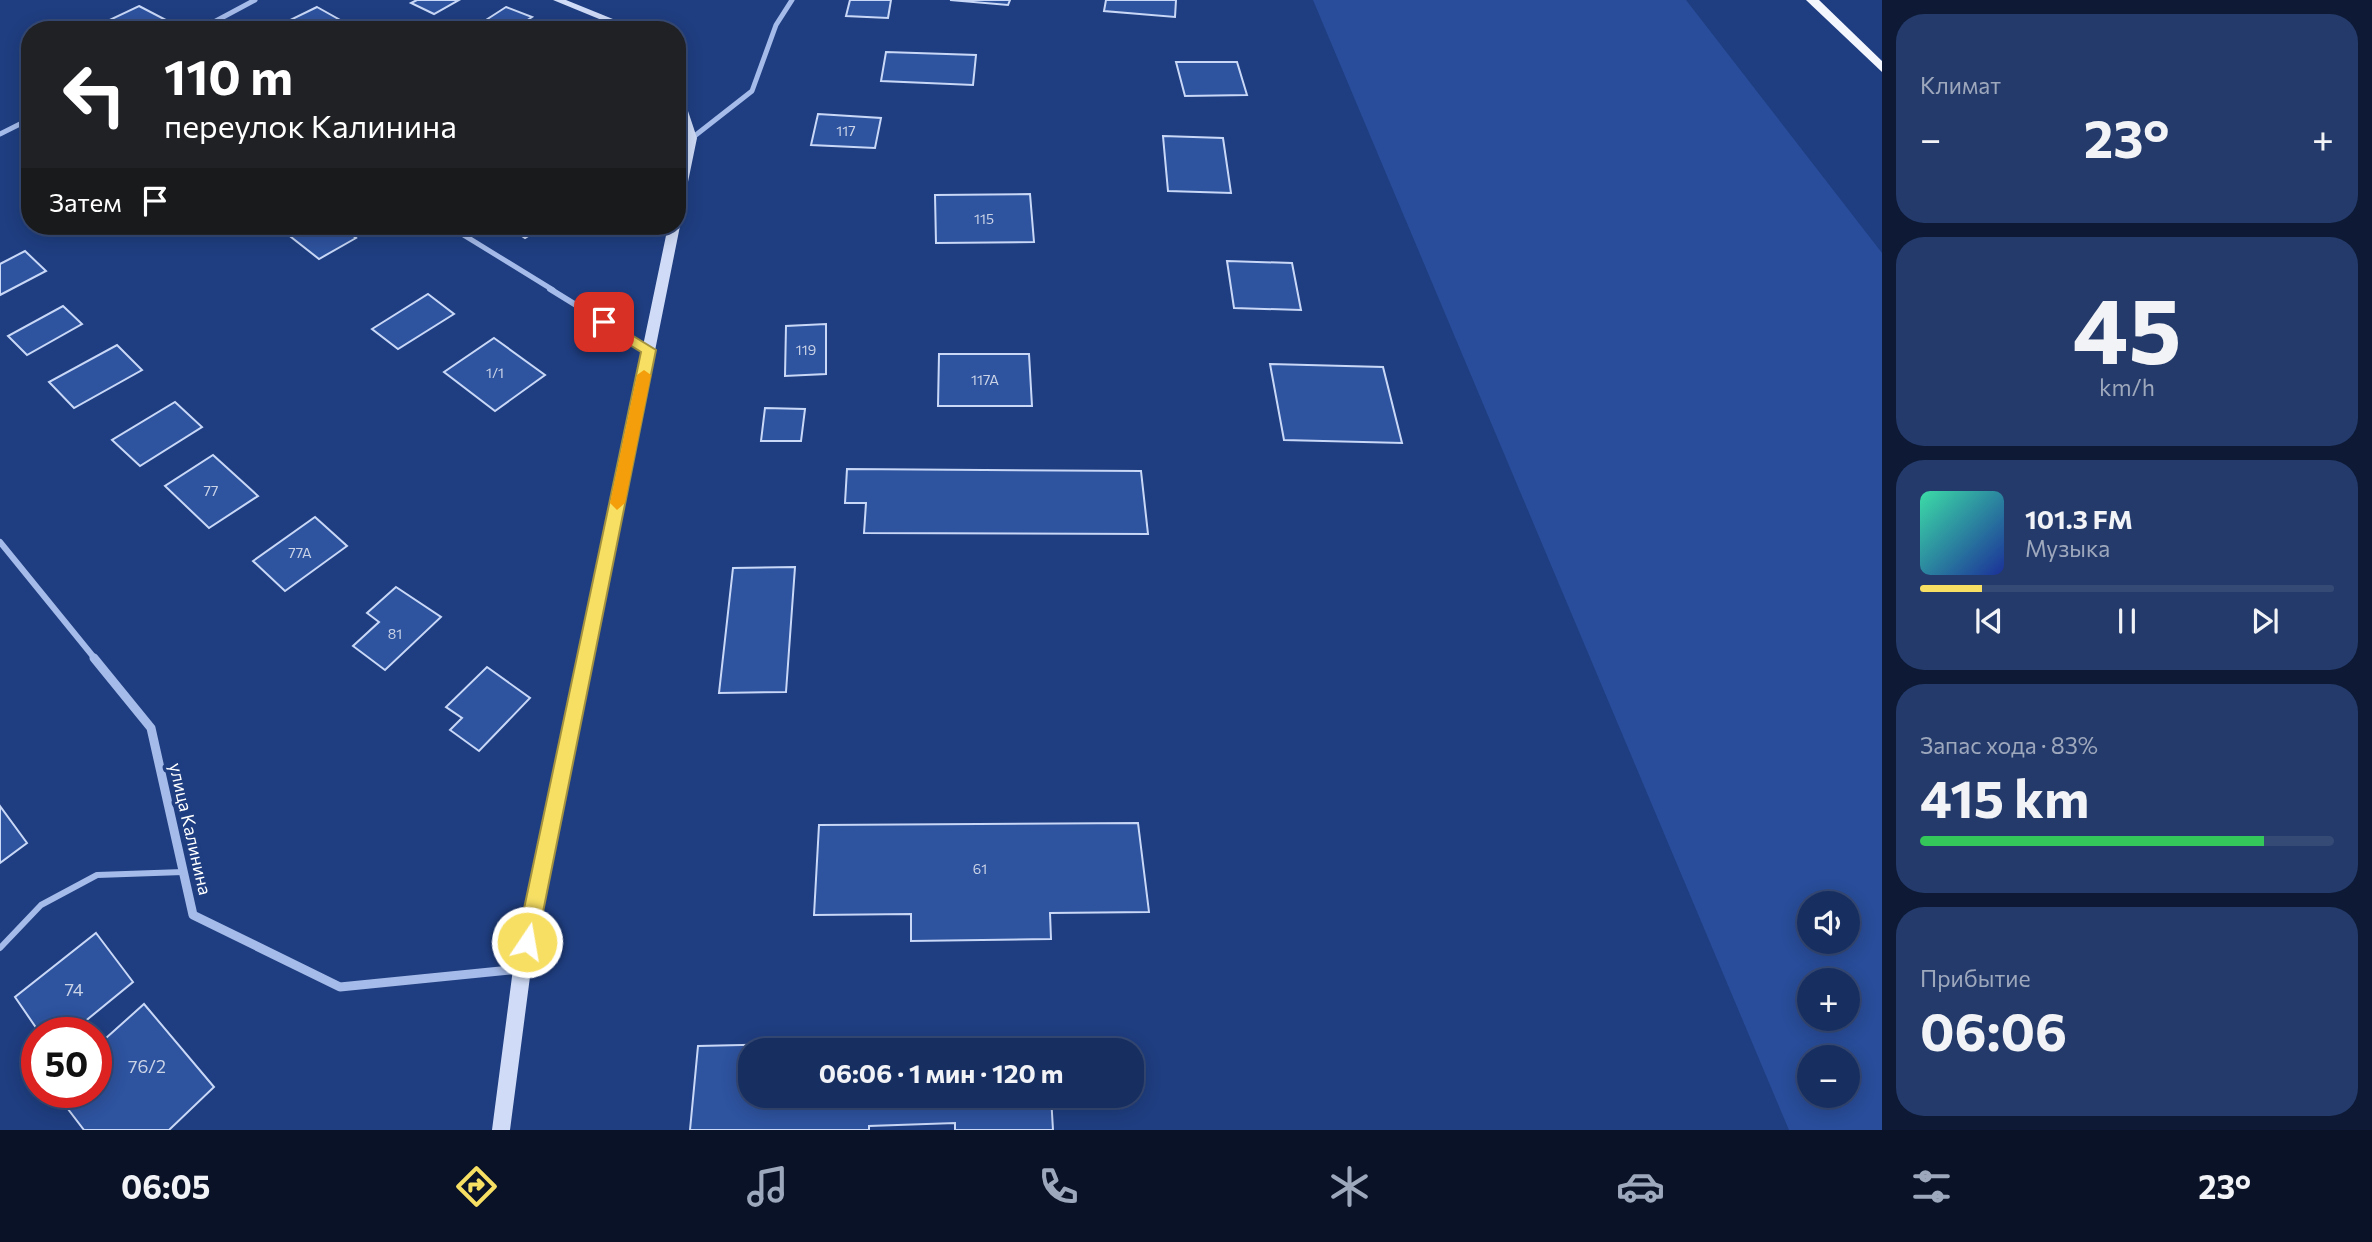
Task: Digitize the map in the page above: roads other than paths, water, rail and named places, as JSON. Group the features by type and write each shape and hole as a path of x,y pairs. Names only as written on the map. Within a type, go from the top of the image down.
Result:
{"highway":[{"path":"1812,0 1882,68"}],"main road":[{"path":"558,0 612,21"},
{"path":"686,120 692,138 686,167"},
{"path":"501,1130 522,969 672,235"}],"street":[{"path":"216,21 255,0"},
{"path":"692,138 752,91 776,25 792,0"},
{"path":"0,134 21,124"},
{"path":"464,235 649,350"},
{"name":"улица Калинина","path":"0,542 151,728 193,915 340,987 522,969"}],"lane":[{"path":"0,948 41,905 97,875 183,872"}]}
